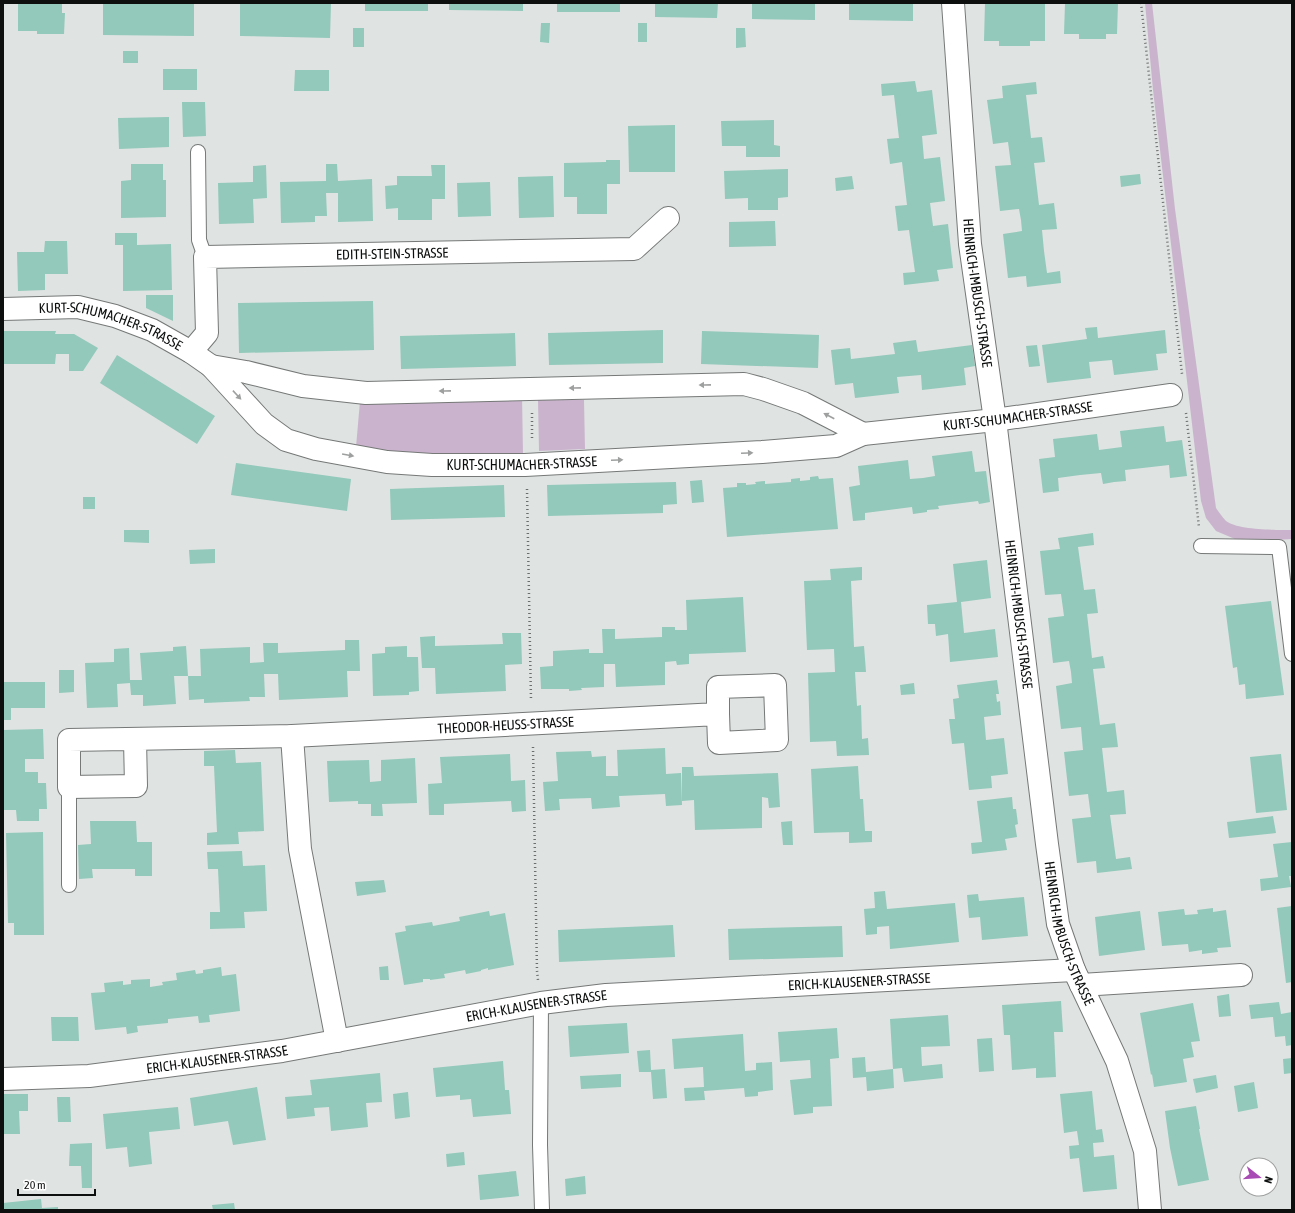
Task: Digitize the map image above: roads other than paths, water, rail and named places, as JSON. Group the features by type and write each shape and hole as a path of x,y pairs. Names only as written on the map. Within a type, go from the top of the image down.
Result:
{"street":[{"name":"HEINRICH-IMBUSCH-STRASSE","path":"953,3 970,244 995,420 1058,924 1077,977 1117,1061 1145,1151 1150,1210"},
{"name":"EDITH-STEIN-STRASSE","path":"205,257 634,249 668,218"},
{"path":"191,352 206,333 205,257"},
{"name":"KURT-SCHUMACHER-STRASSE","path":"3,308 78,307 115,316 152,330 191,352 211,366 264,424 286,440 316,449 387,462 432,465 533,464 836,446 863,434 995,420 1180,394"},
{"name":"KURT-SCHUMACHER-STRASSE","path":"211,366 246,372 303,386 366,393 744,384 803,402 863,434"},
{"name":"THEODOR-HEUSS-STRASSE","path":"68,787 69,740 292,736 718,714"},
{"path":"292,736 300,849 337,1041"},
{"path":"68,787 136,786 135,739"},
{"name":"ERICH-KLAUSENER-STRASSE","path":"3,1079 89,1076 282,1051 542,1003 606,995 1077,977 1241,975"}],"lane":[{"path":"198,152 199,240 205,257"},
{"path":"1201,546 1279,546 1292,654"},
{"path":"68,787 69,885"},
{"path":"542,1003 540,1145 542,1210"}]}
